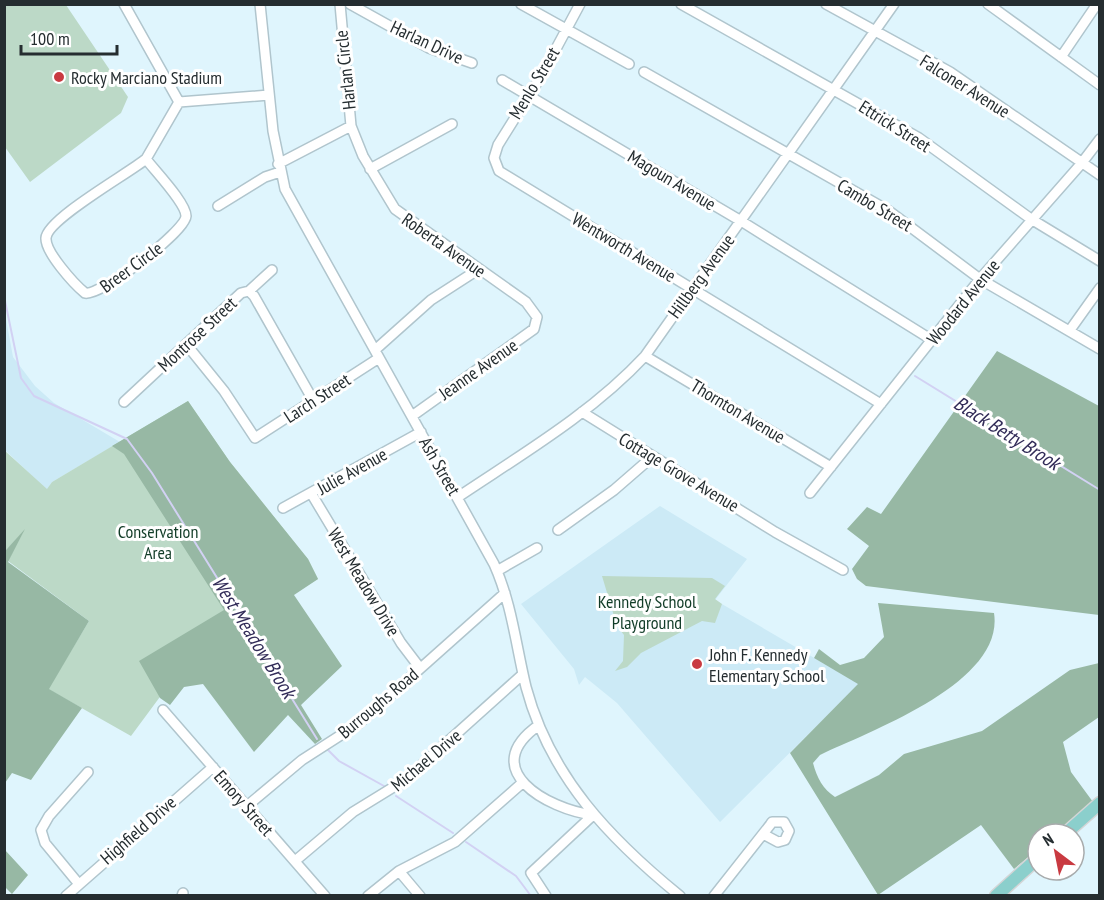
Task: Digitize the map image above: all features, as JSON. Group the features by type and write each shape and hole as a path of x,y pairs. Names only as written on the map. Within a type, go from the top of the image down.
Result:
{"main road":[{"path":"1079,822 1100,803"},
{"path":"996,896 1026,869"}],"street":[{"path":"124,4 178,102 269,94"},
{"name":"Ash Street","path":"260,4 279,168 296,211 458,497 497,571 505,593 523,674 538,725 560,769 593,814 639,861 680,896"},
{"name":"Harlan Circle","path":"218,206 351,126 340,4"},
{"name":"Harlan Drive","path":"350,4 429,48 472,63"},
{"path":"521,4 629,64"},
{"name":"Menlo Street","path":"495,162 495,153 503,135 549,62 565,28 580,4"},
{"name":"Ettrick Street","path":"681,4 919,138 1031,219 1100,261"},
{"name":"Falconer Avenue","path":"826,4 960,78 1100,175"},
{"name":"Hillberg Avenue","path":"458,497 582,412 620,381 645,356 894,4"},
{"path":"1060,57 1097,4"},
{"path":"992,6 1100,85"},
{"name":"Cambo Street","path":"644,72 889,211 980,279 1100,349"},
{"name":"Magoun Avenue","path":"502,80 530,94 741,221 932,340"},
{"name":"Breer Circle","path":"146,159 181,204 186,216 183,223 170,238 105,288 91,294 85,293 50,251 46,234 83,202 146,159 178,102"},
{"path":"370,169 452,124"},
{"name":"Roberta Avenue","path":"351,126 384,195 399,214 526,302 537,318"},
{"name":"Woodard Avenue","path":"810,493 980,279 1081,164 1100,139"},
{"name":"Wentworth Avenue","path":"495,162 499,171 510,180 693,288 881,404"},
{"name":"Larch Street","path":"186,344 224,391 255,438 314,400 377,354 431,300 479,269"},
{"name":"Montrose Street","path":"124,402 241,293 249,291 272,270"},
{"path":"1071,330 1100,288"},
{"path":"249,291 314,400"},
{"name":"Jeanne Avenue","path":"412,416 534,329 537,318"},
{"name":"Thornton Avenue","path":"645,356 831,468"},
{"name":"Cottage Grove Avenue","path":"582,412 775,532 843,570"},
{"name":"Julie Avenue","path":"283,508 421,432"},
{"path":"558,531 614,490 652,457"},
{"name":"West Meadow Drive","path":"311,493 401,643 420,668"},
{"path":"497,571 537,548"},
{"name":"Burroughs Road","path":"247,806 302,760 358,724 505,593"},
{"name":"Michael Drive","path":"295,861 348,815 405,780 523,674"},
{"name":"Emory Street","path":"163,710 322,894"},
{"path":"538,725 523,739 515,756 514,769 521,784 564,808 593,814"},
{"name":"Highfield Drive","path":"66,896 78,883 213,767"},
{"path":"78,883 43,840 41,830 49,816 88,772"},
{"path":"368,896 399,871 455,842 521,784"},
{"path":"546,896 531,873 593,814"},
{"path":"714,896 763,834"},
{"path":"399,871 420,896"}],"shaded area":[{"path":"4,308 13,357 35,386 54,403 120,442 52,482 47,490 5,450"},
{"name":"John F. Kennedy Elementary School","path":"660,506 747,559 715,600 859,684 720,822 617,703 585,677 579,685 574,669 521,604"}],"green space":[{"name":"Rocky Marciano Stadium","path":"4,5 66,5 128,97 121,113 30,182 5,147"},
{"path":"997,351 1099,406 1099,615 866,586 857,579 852,569 869,546 847,529 867,507 881,514"},
{"name":"Conservation Area","path":"188,401 230,462 308,559 318,579 185,663 131,736 48,689 89,621 8,561 23,532 5,551 4,450 47,489 52,482"},
{"path":"188,401 230,462 308,559 318,579 294,595 342,666 301,705 322,739 315,744 288,715 254,752 203,684 184,687 170,705 160,698 139,661 224,610 124,454 112,446"},
{"path":"25,529 8,562 89,621 49,689 82,708 31,780 12,773 5,783 5,551"},
{"name":"Kennedy School Playground","path":"602,576 712,578 725,586 715,599 722,604 715,623 702,621 641,653 627,667 615,671 623,661 624,635 617,626"},
{"path":"878,603 994,613 992,638 978,661 957,682 900,718 820,755 813,763 824,787 831,794 835,797 879,775 904,754 982,731 1070,670 1099,663 1099,717 1063,742 1071,772 1093,802 1069,822 1026,822 1026,859 1014,869 981,825 878,895 790,753 858,684 814,658 819,649 840,665 864,658 884,637"},
{"path":"5,850 28,875 12,894 5,887"}],"waterway":[{"name":"West Meadow Brook","path":"4,296 21,378 34,396 127,439 152,473 317,739"},
{"name":"Black Betty Brook","path":"915,376 1100,490"},
{"name":"West Meadow Brook","path":"327,749 339,761 384,786"},
{"name":"West Meadow Brook","path":"396,796 453,833"},
{"name":"West Meadow Brook","path":"466,842 516,876 531,896"}],"place":[{"name":"Rocky Marciano Stadium","path":"59,77"},
{"name":"John F. Kennedy Elementary School","path":"697,664"}]}
